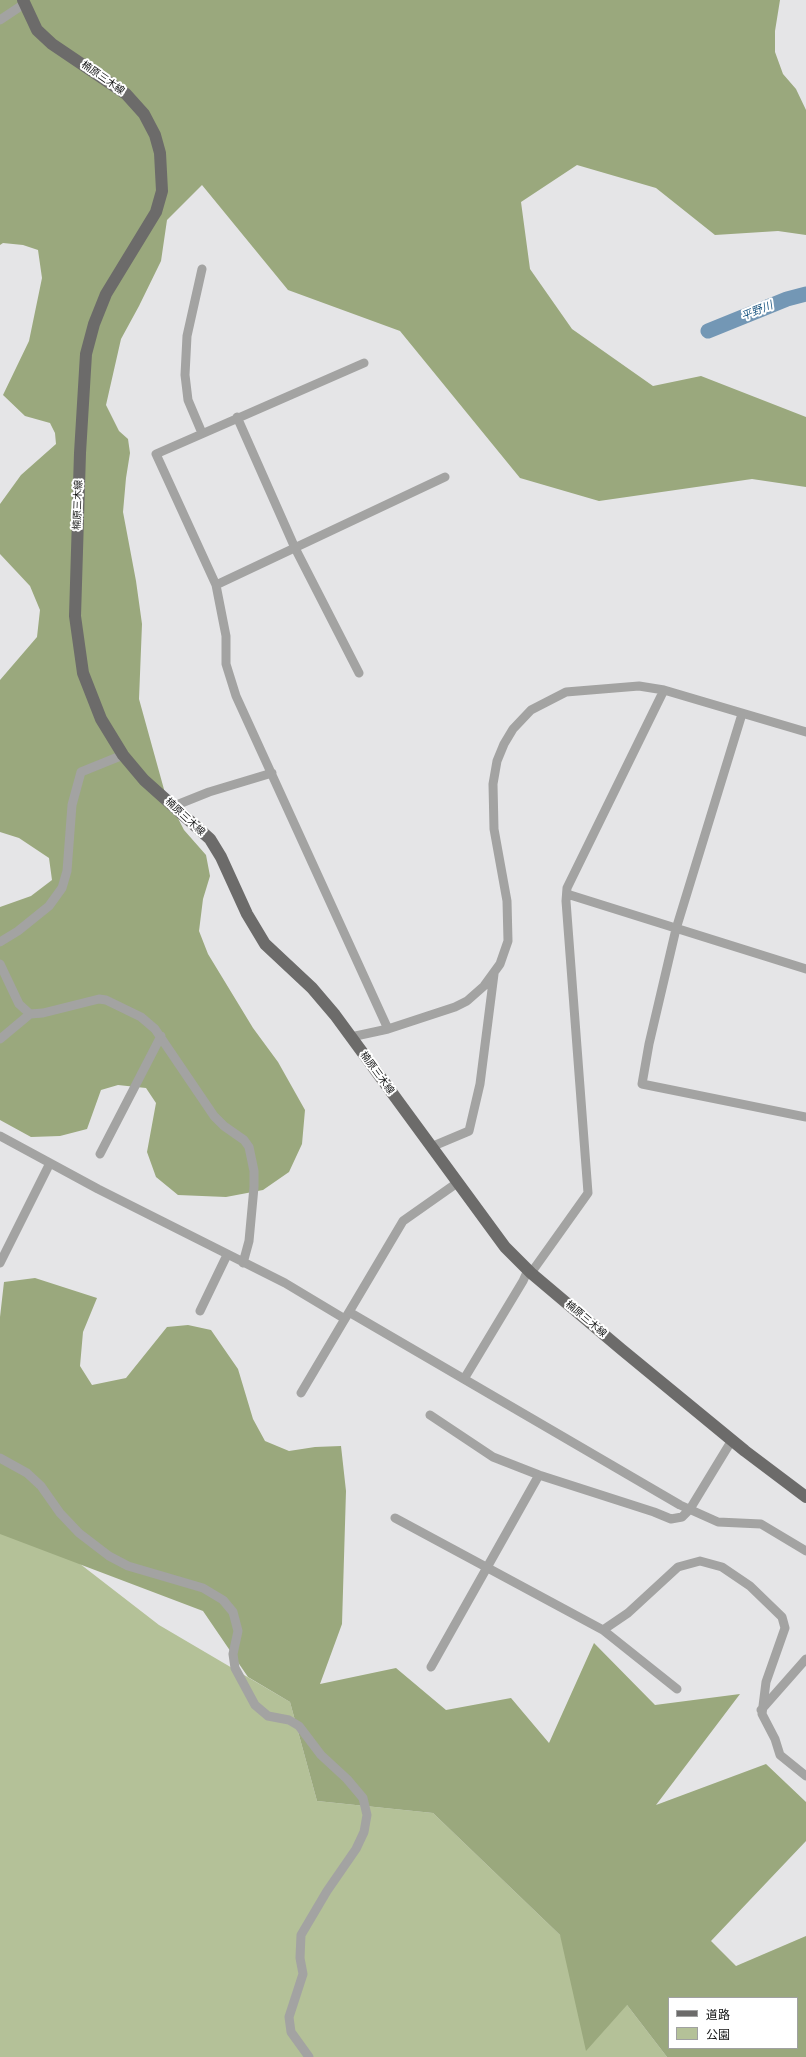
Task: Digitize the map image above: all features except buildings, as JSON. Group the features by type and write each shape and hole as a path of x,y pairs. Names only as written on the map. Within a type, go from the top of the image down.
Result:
{"main road":[{"name":"楠原三木線","path":"23,2 37,30 52,44 126,94 144,114 155,135 160,153 162,191 156,212 106,294 94,324 86,354 83,385 75,616 83,673 101,719 123,755 144,780 210,839 221,857 247,914 265,944 312,988 351,1037 505,1247 529,1272 732,1440 806,1497"}],"street":[{"path":"0,20 23,2"},
{"path":"202,269 187,336 185,375 188,400 202,433"},
{"path":"364,363 237,417 156,454 216,585 226,636 226,664 231,682 314,868 388,1028"},
{"path":"237,417 295,548 359,673"},
{"path":"216,585 445,477"},
{"path":"351,1037 388,1028 455,1007 467,1001 484,986 500,964 508,941 507,901 494,829 493,784 497,761 504,744 513,729 531,710 566,692 639,686 664,690 806,732"},
{"path":"464,1379 529,1272 588,1193 567,888 664,690"},
{"path":"742,714 676,929 649,1044 642,1084 806,1117"},
{"path":"0,942 18,931 49,906 62,888 67,871 72,805 81,772 123,755"},
{"path":"174,806 209,792 272,773"},
{"path":"567,894 806,969"},
{"path":"0,964 19,1004 30,1014"},
{"path":"431,1147 469,1131 480,1084 494,972"},
{"path":"0,1039 30,1014 43,1013 99,999 106,1000 141,1017 161,1036 214,1116 224,1126 244,1140 249,1147 254,1171 254,1187 244,1263"},
{"path":"100,1154 161,1036"},
{"path":"0,1136 227,1255 347,1315 464,1379 690,1509 718,1522 761,1524 806,1551"},
{"path":"0,1263 50,1163"},
{"path":"301,1393 403,1221 457,1183"},
{"path":"200,1311 227,1255"},
{"path":"430,1415 493,1457 539,1475 654,1512 671,1519 682,1517 690,1509 732,1440"},
{"path":"0,1458 27,1473 40,1486 60,1513 79,1533 109,1556 128,1566 203,1588 223,1600 233,1612 238,1631 233,1654 235,1668 255,1705 268,1716 289,1720 299,1726 321,1755 347,1778 363,1798 367,1814 364,1832 356,1849 327,1891 301,1935 300,1958 303,1974 289,2018 291,2032 309,2057"},
{"path":"431,1667 539,1475"},
{"path":"395,1518 603,1630 677,1689"},
{"path":"603,1630 628,1613 678,1567 700,1561 722,1567 750,1586 782,1616 785,1628 766,1682 761,1710 780,1755 806,1776"},
{"path":"761,1710 806,1659"}],"green space":[{"path":"0,0 780,0 775,31 775,52 783,74 796,89 806,110 806,235 778,231 715,235 656,188 577,165 521,202 530,269 572,329 653,386 701,376 806,417 806,487 752,479 599,501 520,478 400,331 288,290 202,185 167,220 161,261 121,339 106,405 119,431 128,439 130,453 123,512 136,581 142,624 139,699 165,793 184,830 206,855 210,876 203,899 199,931 208,954 253,1028 278,1062 305,1110 302,1144 289,1172 263,1190 226,1197 178,1195 156,1177 147,1152 156,1103 146,1088 118,1085 101,1090 87,1129 60,1136 31,1137 0,1120 0,907 31,896 52,880 49,858 19,838 0,832 0,680 37,637 40,610 30,586 0,554 0,504 21,475 56,444 55,433 50,423 25,416 3,395 29,341 42,278 38,250 23,245 3,243 0,245"},
{"path":"35,1278 97,1298 83,1332 80,1366 92,1385 126,1378 167,1327 188,1325 211,1330 238,1369 253,1419 265,1441 289,1451 315,1447 341,1446 346,1491 342,1624 320,1684 396,1668 446,1710 511,1698 549,1743 594,1643 655,1705 740,1694 656,1805 766,1764 806,1802 806,1841 711,1941 736,1966 806,1936 806,2057 667,2057 627,2005 586,2051 560,1935 433,1813 317,1801 290,1702 248,1677 203,1611 0,1534 0,1317 4,1282"},
{"path":"0,1502 159,1625 290,1702 317,1801 433,1813 560,1935 627,2005 667,2057 0,2057"}],"waterway":[{"name":"平野川","path":"708,331 787,299 806,294"}]}
